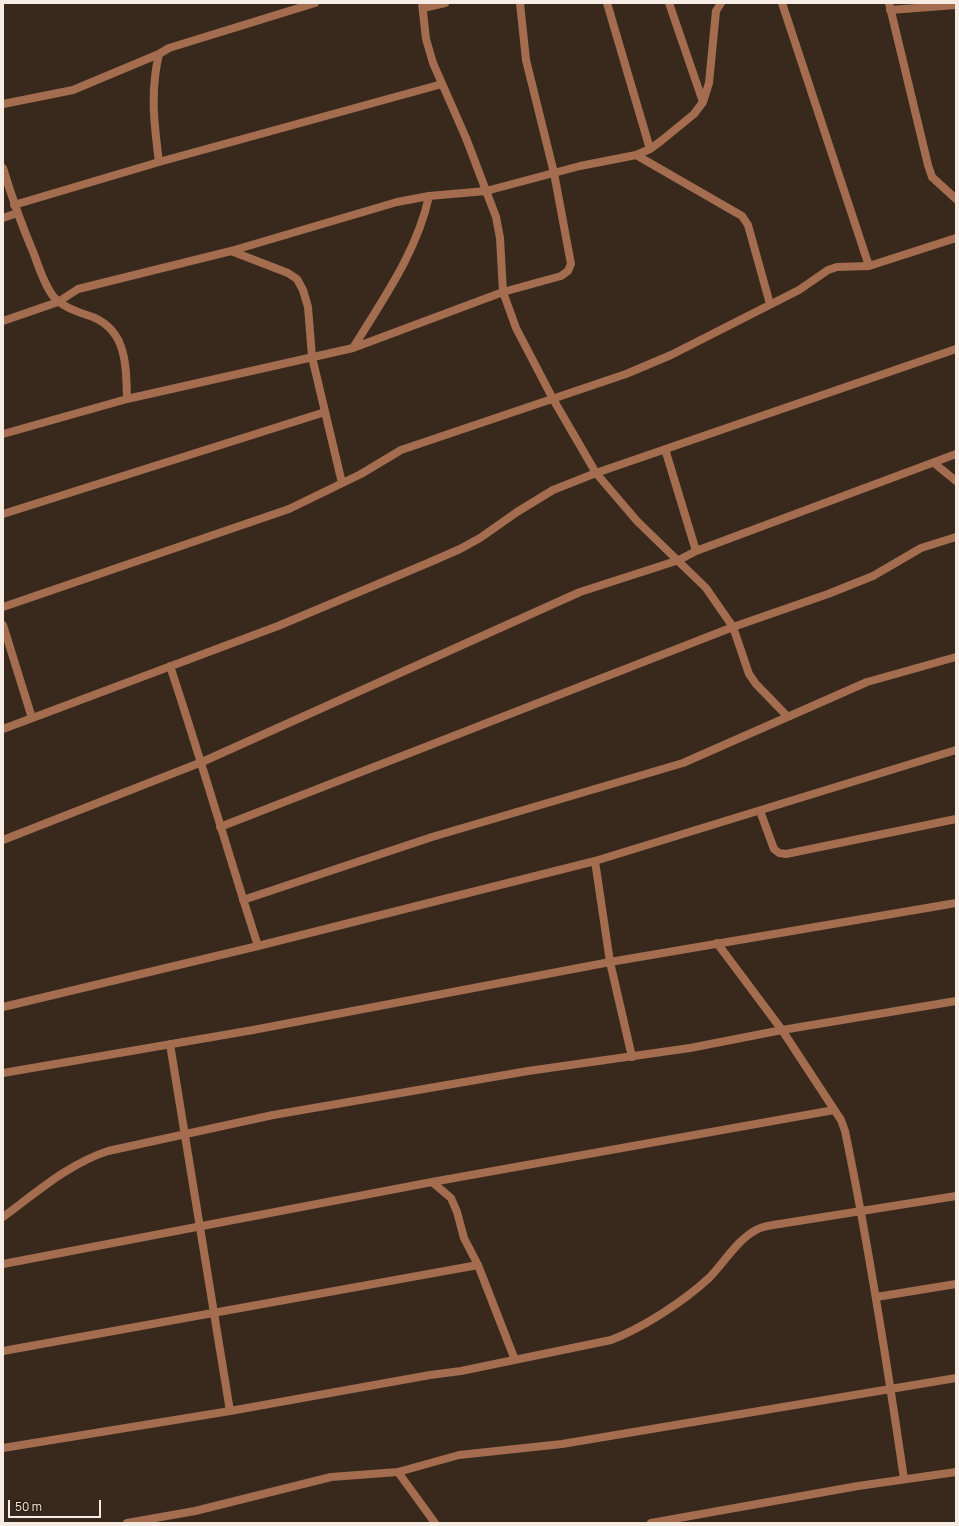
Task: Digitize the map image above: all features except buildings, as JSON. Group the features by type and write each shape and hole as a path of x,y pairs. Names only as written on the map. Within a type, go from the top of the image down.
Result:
{"street":[{"path":"288,3 296,8"},
{"path":"3,104 73,90 159,54 169,48 315,3"},
{"path":"445,3 423,6 426,39 433,63 466,138 496,217 500,238 504,292 516,328 553,399 596,473 642,526 679,560 706,588 733,627 749,674 756,684 787,716"},
{"path":"3,434 128,398 353,348 504,292 562,276 568,271 571,264 554,173 526,60 520,3"},
{"path":"607,3 650,149"},
{"path":"669,3 703,102"},
{"path":"3,321 58,302 78,289 231,251 397,202 429,196 486,191 554,173 636,155 650,149 694,114 703,102 709,83 716,11 721,3"},
{"path":"782,3 869,266"},
{"path":"956,5 889,6 932,177 940,186 956,199"},
{"path":"159,54 156,67 152,108 159,162"},
{"path":"14,205 159,162 442,84"},
{"path":"636,155 742,216 748,225 770,304"},
{"path":"3,168 14,205 47,288 58,302 98,318 109,328 122,347 126,368 128,398"},
{"path":"353,348 406,260 424,219 429,196"},
{"path":"3,218 18,213"},
{"path":"3,607 289,509 342,483 401,450 626,374 671,355 799,290 828,270 837,267 869,266 956,238"},
{"path":"231,251 288,273 297,279 303,290 308,308 312,358 342,483"},
{"path":"3,729 278,626 460,549 553,490 596,473 956,349"},
{"path":"3,514 325,412"},
{"path":"665,449 696,551"},
{"path":"3,840 202,762 580,592 679,560 696,551 956,454"},
{"path":"934,463 956,481"},
{"path":"220,827 733,627 853,584 873,576 921,548 956,538"},
{"path":"3,625 5,638 32,718"},
{"path":"243,900 432,836 683,762 867,682 956,657"},
{"path":"170,666 202,762 220,827 258,946"},
{"path":"3,1007 258,946 595,861 956,750"},
{"path":"760,811 774,849 779,853 786,854 956,819"},
{"path":"595,861 610,962 632,1057"},
{"path":"3,1073 170,1044 610,962 956,903"},
{"path":"717,944 782,1030 841,1120 845,1131 862,1212 891,1389 904,1480"},
{"path":"3,1217 88,1157 108,1151 289,1112 528,1071 690,1048 782,1030 956,1001"},
{"path":"170,1044 184,1134 201,1225 230,1411"},
{"path":"3,1264 432,1182 834,1110"},
{"path":"432,1182 451,1198 457,1212 464,1238 478,1265 515,1360"},
{"path":"3,1448 230,1411 430,1375 461,1372 611,1340 632,1332 685,1297 708,1278 746,1237 757,1229 956,1196"},
{"path":"3,1351 478,1265"},
{"path":"876,1297 956,1284"},
{"path":"127,1523 195,1511 331,1477 398,1472 459,1456 562,1444 956,1378"},
{"path":"398,1472 435,1523"},
{"path":"651,1523 956,1472"}]}
